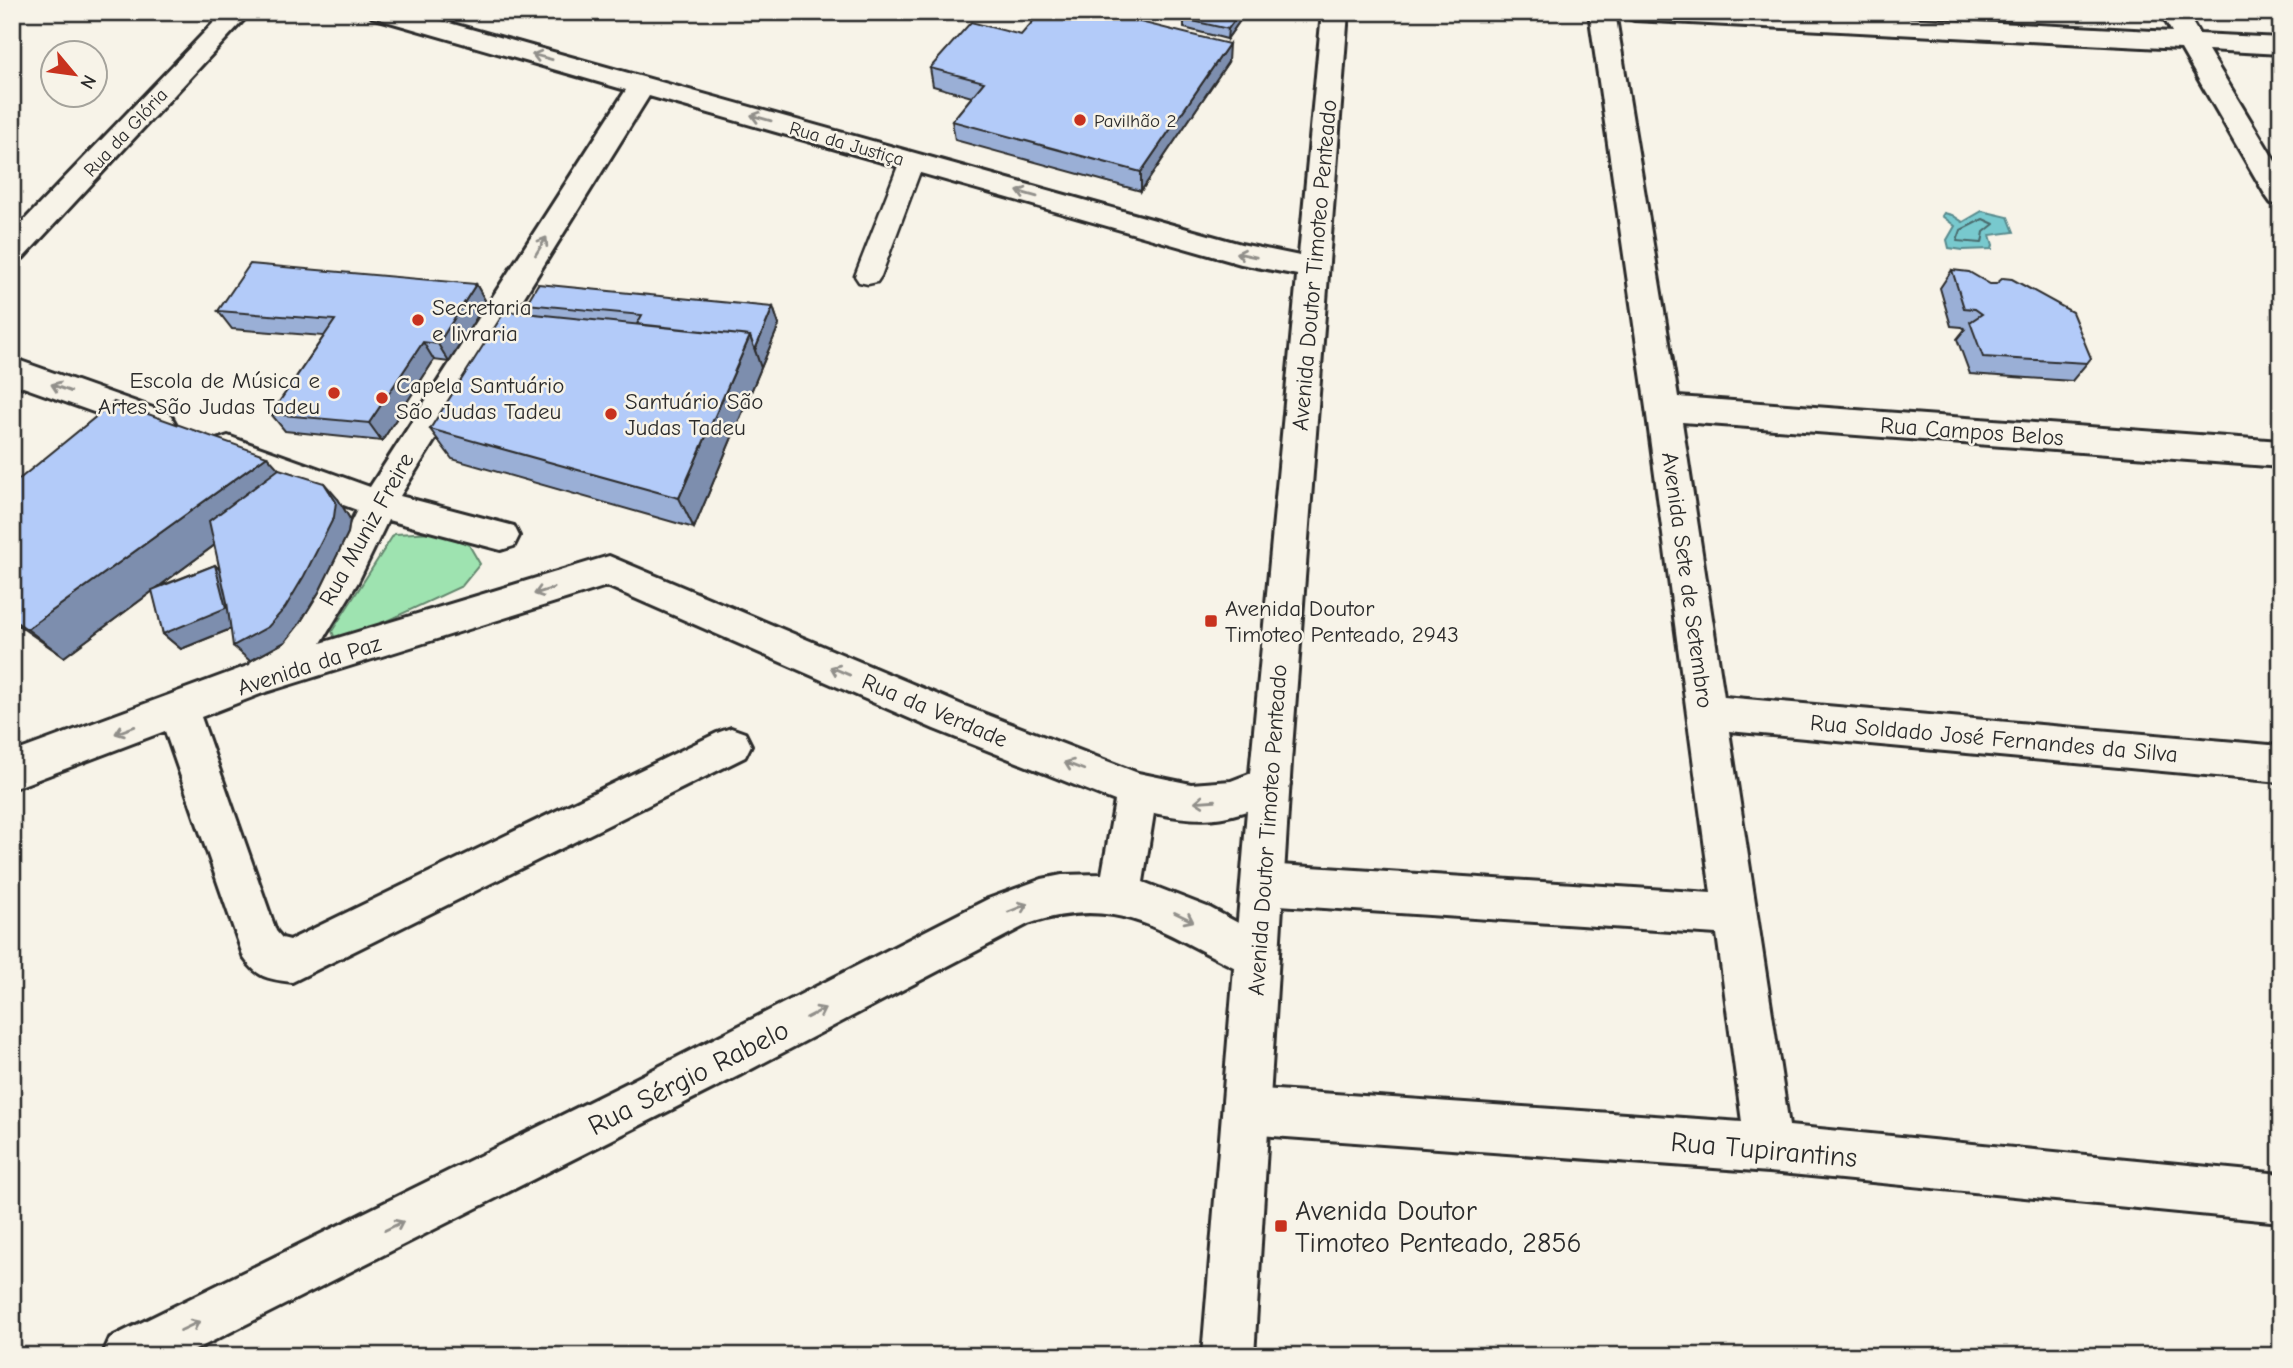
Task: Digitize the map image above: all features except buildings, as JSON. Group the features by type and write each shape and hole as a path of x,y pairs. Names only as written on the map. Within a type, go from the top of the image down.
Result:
{"street":[{"name":"Rua da Glória","path":"12,251 238,12"},
{"name":"Rua da Justiça","path":"381,12 1241,254 1313,268"},
{"name":"Avenida Doutor Timoteo Penteado","path":"1228,1356 1270,783 1335,12"},
{"name":"Avenida Sete de Setembro","path":"1602,12 1663,408 1769,1148"},
{"path":"1633,12 2281,46"},
{"path":"2173,12 2281,197"},
{"name":"Rua Muniz Freire","path":"257,680 306,635 345,572 378,504 643,85"},
{"path":"12,370 378,504 501,536"},
{"name":"Rua Campos Belos","path":"1663,408 2281,454"},
{"name":"Rua da Verdade","path":"610,571 948,717 1137,791 1191,802 1231,799 1270,783"},
{"name":"Avenida da Paz","path":"12,771 257,680 610,571"},
{"path":"180,710 259,943 270,958 292,961 731,745"},
{"name":"Rua Soldado José Fernandes da Silva","path":"1707,712 2281,764"},
{"path":"1119,896 1137,791"},
{"path":"1264,884 1735,915"},
{"name":"Rua Sérgio Rabelo","path":"128,1356 478,1184 995,918 1039,900 1081,893 1119,896 1178,913 1257,956"},
{"name":"Rua Tupirantins","path":"1246,1111 1769,1148 2281,1198"}],"lane":[{"path":"868,276 912,161"}],"green space":[{"path":"438,532 469,545 480,564 462,586 337,644 332,631 394,534"}],"water":[{"path":"1982,211 2008,217 2014,232 1990,235 1992,249 1949,248 1947,240 1955,226 1942,216 1944,213 1963,222"}],"place":[{"name":"Pavilhão 2","path":"1080,120"},
{"name":"Secretaria e livraria","path":"418,320"},
{"name":"Escola de Música e Artes São Judas Tadeu","path":"334,393"},
{"name":"Capela Santuário São Judas Tadeu","path":"382,398"},
{"name":"Santuário São Judas Tadeu","path":"611,414"},
{"name":"Avenida Doutor Timoteo Penteado, 2943","path":"1211,621"},
{"name":"Avenida Doutor Timoteo Penteado, 2856","path":"1281,1226"}]}
